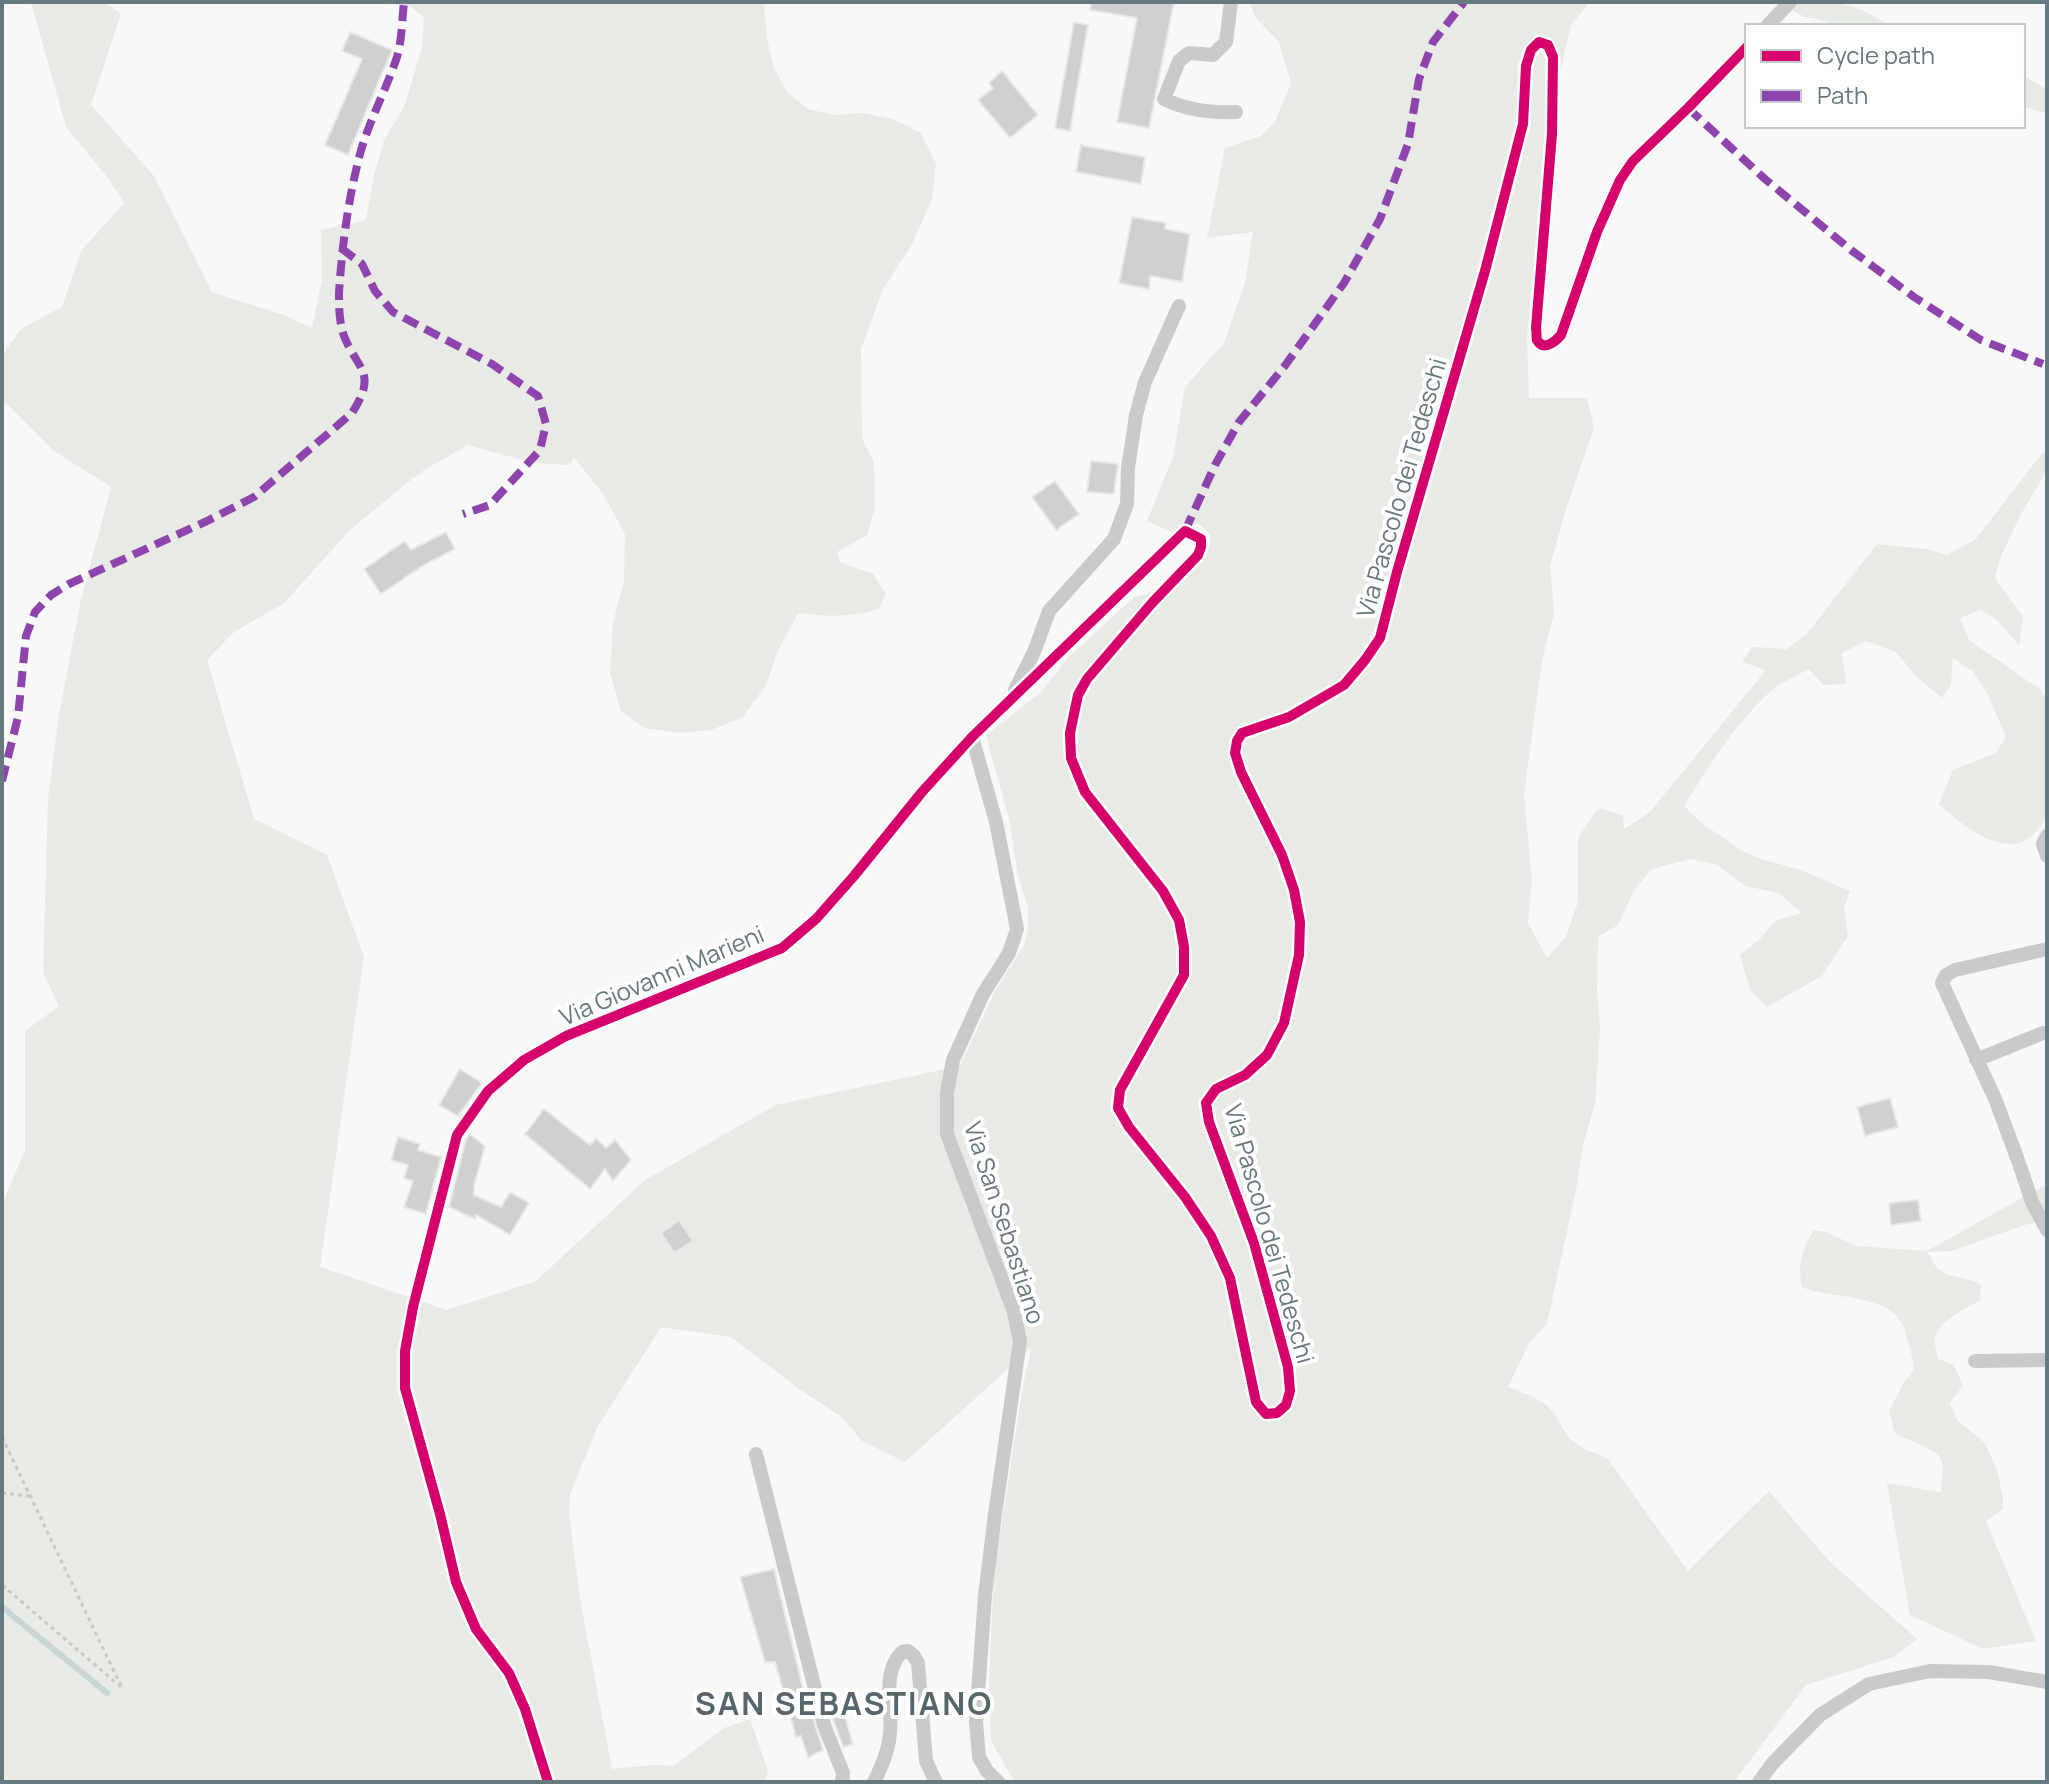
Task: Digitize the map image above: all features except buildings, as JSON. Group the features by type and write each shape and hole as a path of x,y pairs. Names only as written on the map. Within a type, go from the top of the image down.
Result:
{"street":[{"path":"1231,2 1226,42 1213,55 1189,53 1179,61 1164,99 1181,107 1236,112"},
{"path":"1769,24 1790,2"},
{"name":"Via Pascolo dei Tedeschi","path":"1185,531 1201,539 1198,555 1087,679 1078,695 1074,712 1070,733 1071,758 1085,792 1163,891 1179,920 1184,947 1184,975 1120,1090 1118,1108 1211,1236 1230,1278 1256,1402 1266,1414 1277,1413 1286,1405 1290,1391 1288,1367 1254,1243 1209,1122 1206,1103 1216,1089 1245,1075 1267,1055 1284,1023 1299,955 1300,922 1294,890 1282,855 1241,772 1235,753 1237,741 1242,733 1289,717 1344,685 1380,638 1485,271 1523,124 1526,66 1531,50 1539,42 1548,45 1553,57 1552,134 1536,328 1537,339 1545,345 1552,344 1561,335 1597,232 1620,180 1633,161 1745,49"},
{"path":"1009,702 1034,652 1049,611 1114,539 1127,504 1128,468 1136,415 1145,382 1179,306"},
{"name":"Via Giovanni Marieni","path":"548,1782 525,1709 509,1673 476,1629 456,1582 405,1388 405,1351 413,1307 457,1135 488,1091 524,1060 566,1036 782,948 816,919 845,887 922,792 972,737 1185,531"},
{"name":"Via San Sebastiano","path":"972,737 996,822 1017,929 1009,953 983,994 953,1060 947,1093 947,1134 1013,1309 1020,1341 985,1595 976,1722 979,1757 998,1782"},
{"path":"2047,836 2043,844 2047,856"},
{"path":"2047,949 1955,970 1949,972 1942,983 1996,1101 2032,1202 2047,1230"},
{"path":"1976,1060 2043,1033"},
{"path":"1975,1361 2047,1360"},
{"path":"756,1454 824,1725 843,1773 842,1782"},
{"path":"874,1782 890,1738 889,1675 895,1659 908,1651 918,1663 926,1761 936,1782"},
{"path":"1759,1782 1772,1764 1820,1715 1869,1684 1930,1671 1989,1672 2047,1682"}],"path":[{"path":"2,1437 122,1688 2,1585"},
{"path":"2,1493 29,1496"}],"shaded area":[{"path":"31,2 104,2 121,14 91,105 154,176 212,292 284,315 312,328 322,279 321,230 366,220 384,140 404,107 422,48 424,18 410,6 367,2 764,2 767,39 774,68 787,92 808,109 834,115 863,113 893,119 921,133 936,164 932,199 911,246 883,289 861,349 862,439 874,462 875,507 867,535 837,552 840,562 873,574 886,594 879,609 868,612 838,616 798,613 777,653 766,685 743,717 711,730 679,733 645,728 621,711 610,673 613,623 624,581 625,534 603,494 574,457 570,465 534,463 468,445 403,486 350,530 284,603 234,632 207,660 254,819 327,855 364,957 320,1267 447,1310 536,1281 645,1180 776,1105 960,1066 994,993 1024,945 1028,928 1028,907 1018,876 1009,819 986,735 1040,693 1067,659 1134,597 1176,586 1208,551 1211,535 1198,523 1174,533 1147,521 1173,457 1185,387 1224,343 1245,283 1253,232 1207,238 1225,148 1261,136 1275,122 1291,83 1279,42 1255,17 1250,2 1590,2 1571,25 1548,125 1527,336 1529,398 1587,398 1594,428 1550,566 1554,614 1542,660 1524,794 1532,881 1528,923 1547,958 1566,936 1578,902 1578,838 1598,808 1623,815 1624,829 1650,812 1766,670 1742,662 1752,647 1787,649 1806,635 1877,544 1926,549 1947,555 1975,540 2047,450 2047,470 2020,516 2001,556 1995,578 2023,617 2019,645 1995,618 1980,610 1960,618 1969,640 2041,690 2047,702 2047,818 2027,840 2008,844 1975,832 1939,804 1953,770 1996,753 2006,736 1987,693 1972,671 1953,658 1951,684 1942,698 1916,676 1896,652 1866,641 1842,653 1846,684 1823,685 1809,669 1775,688 1758,703 1723,746 1684,806 1700,822 1744,852 1798,869 1850,891 1844,909 1848,936 1822,976 1767,1007 1750,990 1740,955 1758,941 1776,920 1802,913 1779,893 1745,886 1717,865 1691,859 1652,869 1634,890 1618,925 1598,937 1600,1029 1595,1103 1583,1145 1547,1324 1529,1343 1508,1387 1546,1405 1574,1442 1608,1459 1688,1571 1769,1491 1830,1562 1917,1639 1893,1657 1806,1685 1734,1782 1015,1782 991,1741 989,1681 994,1573 1031,1348 905,1462 862,1441 843,1418 731,1337 661,1327 598,1426 570,1494 569,1514 580,1599 612,1769 673,1766 724,1728 750,1719 768,1771 765,1782 2,1782 2,1205 25,1150 25,1031 59,1006 43,973 48,799 59,715 80,604 111,487 54,451 2,399 2,356 21,329 62,307 81,251 124,203 108,178 66,127"},
{"path":"1799,2 1848,5 1888,24 1833,24 1791,10"},
{"path":"2025,76 2047,89 2047,114 2025,107"},
{"path":"2047,1183 2047,1219 1951,1251 1927,1252 1942,1272 1981,1285 1980,1300 1941,1326 1935,1346 1938,1359 1954,1365 1963,1385 1950,1403 1957,1420 1985,1443 1997,1470 2003,1509 1986,1521 2036,1641 1983,1649 1910,1615 1887,1483 1941,1492 1943,1466 1934,1452 1895,1433 1889,1411 1914,1369 1904,1327 1896,1316 1873,1302 1802,1287 1800,1264 1814,1230 1826,1232 1856,1246 1927,1251"}],"waterway":[{"path":"2,1607 107,1693"}],"marked path":[{"path":"2,781 18,717 26,636 35,612 51,595 69,584 254,497 352,413 360,399 364,389 363,372 349,348 341,325 339,293 344,240 360,154 399,50 404,2"},
{"path":"1185,531 1215,465 1239,422 1284,367 1344,283 1380,219 1408,144 1419,79 1433,42 1464,2"},
{"path":"1688,108 1765,179 1914,297 1981,340 2043,364"},
{"path":"341,248 362,264 375,291 393,312 492,364 538,396 546,424 540,450 490,505 463,514"}],"cycle path":[{"path":"548,1782 525,1709 509,1673 476,1629 456,1582 405,1388 405,1351 413,1307 457,1135 488,1091 524,1060 566,1036 782,948 816,919 972,737 1185,531 1201,539 1198,555 1087,679 1078,695 1070,733 1071,758 1085,792 1163,891 1179,920 1184,947 1184,975 1120,1090 1118,1108 1211,1236 1230,1278 1256,1402 1266,1414 1277,1413 1286,1405 1290,1391 1288,1367 1254,1243 1209,1122 1206,1103 1216,1089 1245,1075 1267,1055 1284,1023 1299,955 1300,922 1294,890 1282,855 1241,772 1235,753 1237,741 1242,733 1289,717 1344,685 1380,638 1485,271 1523,124 1526,66 1531,50 1539,42 1548,45 1553,57 1552,134 1536,328 1537,340 1546,345 1561,335 1597,232 1620,180 1633,161 1745,49"}],"district":[{"name":"SAN SEBASTIANO","path":"844,1704"}]}
